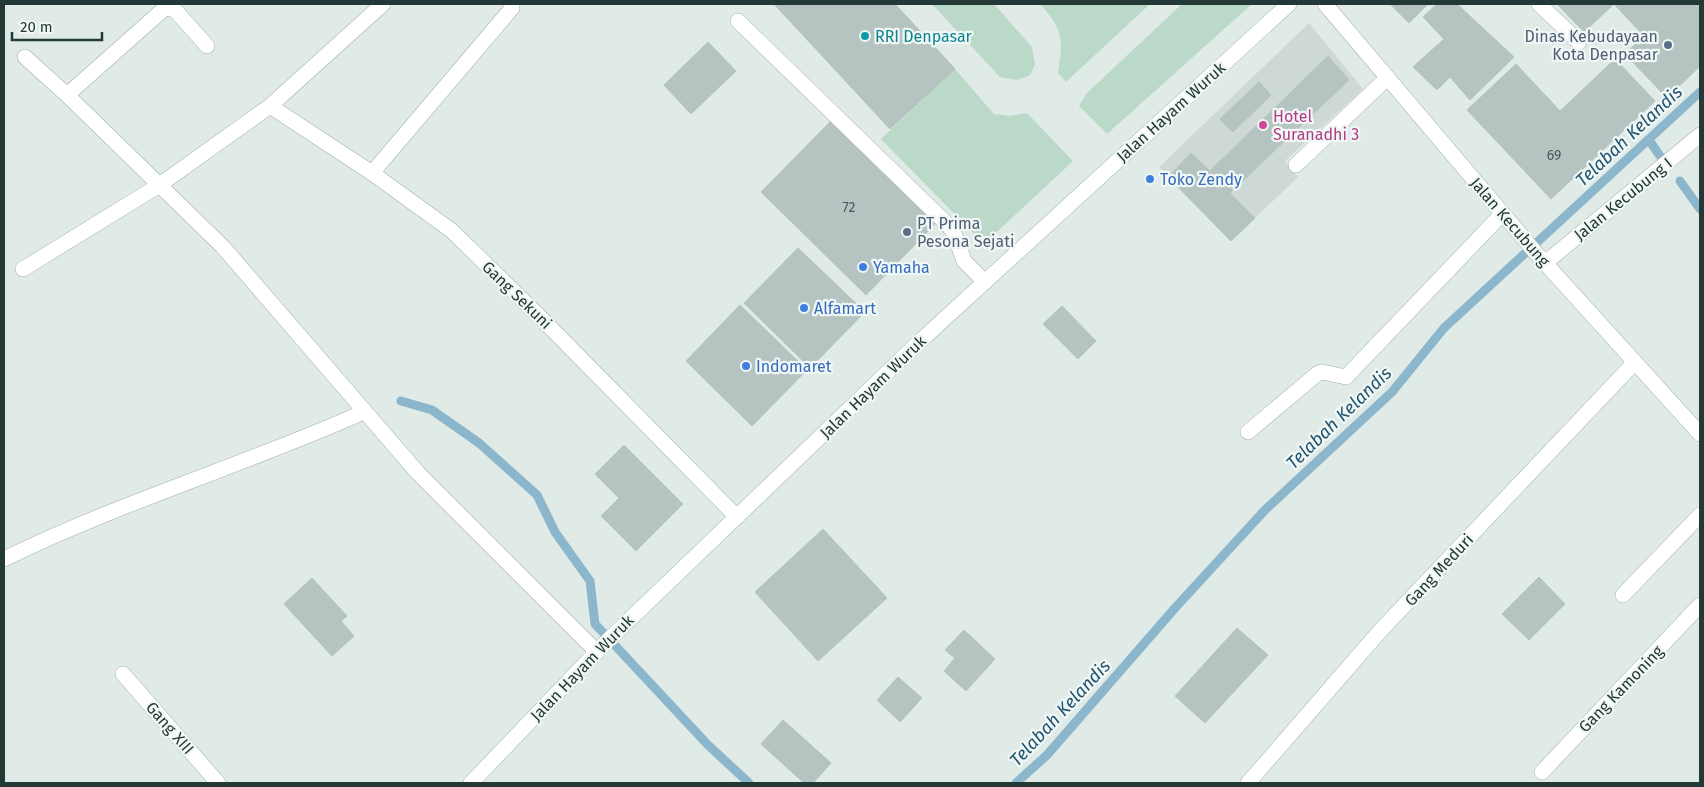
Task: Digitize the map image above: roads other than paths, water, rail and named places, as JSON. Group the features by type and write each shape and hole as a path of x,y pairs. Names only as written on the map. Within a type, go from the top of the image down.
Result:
{"street":[{"name":"Jalan Hayam Wuruk","path":"471,783 632,616 737,518 918,343 1289,4"},
{"name":"Jalan Kecubung","path":"1325,4 1540,258 1700,434"},
{"path":"1539,4 1579,42"},
{"path":"23,269 158,186 270,106 372,7"},
{"path":"67,95 165,8 175,10 207,46"},
{"path":"372,174 512,8"},
{"path":"738,21 947,224 954,233 964,262 985,282"},
{"path":"25,58 67,95 158,186 223,247 346,387 373,423 418,473 600,649"},
{"path":"1296,164 1387,78"},
{"name":"Gang Sekuni","path":"270,106 372,174 452,232 539,316 737,518"},
{"name":"Jalan Kecubung I","path":"1540,258 1700,135"},
{"path":"1248,432 1317,374 1322,372 1346,376 1502,214"},
{"name":"Gang Meduri","path":"1248,783 1380,631 1636,362"},
{"path":"4,559 59,532 255,458 357,415"},
{"path":"1623,595 1700,515"},
{"name":"Gang Kamoning","path":"1542,772 1700,605"},
{"name":"Gang XIII","path":"122,674 218,783"}],"waterway":[{"name":"Telabah Kelandis","path":"1016,783 1047,755 1175,608 1265,510 1392,392 1444,328 1700,92"},
{"path":"1649,140 1660,156"},
{"path":"1680,181 1700,209"},
{"path":"401,401 432,410 479,443 537,495 555,532 590,581 595,624 708,745 749,783"}],"place":[{"name":"RRI Denpasar","path":"865,36"},
{"name":"Dinas Kebudayaan Kota Denpasar","path":"1668,45"},
{"name":"Hotel Suranadhi 3","path":"1263,125"},
{"name":"Toko Zendy","path":"1150,179"},
{"name":"PT Prima Pesona Sejati","path":"907,232"},
{"name":"Yamaha","path":"863,267"},
{"name":"Alfamart","path":"804,308"},
{"name":"Indomaret","path":"746,366"}]}
